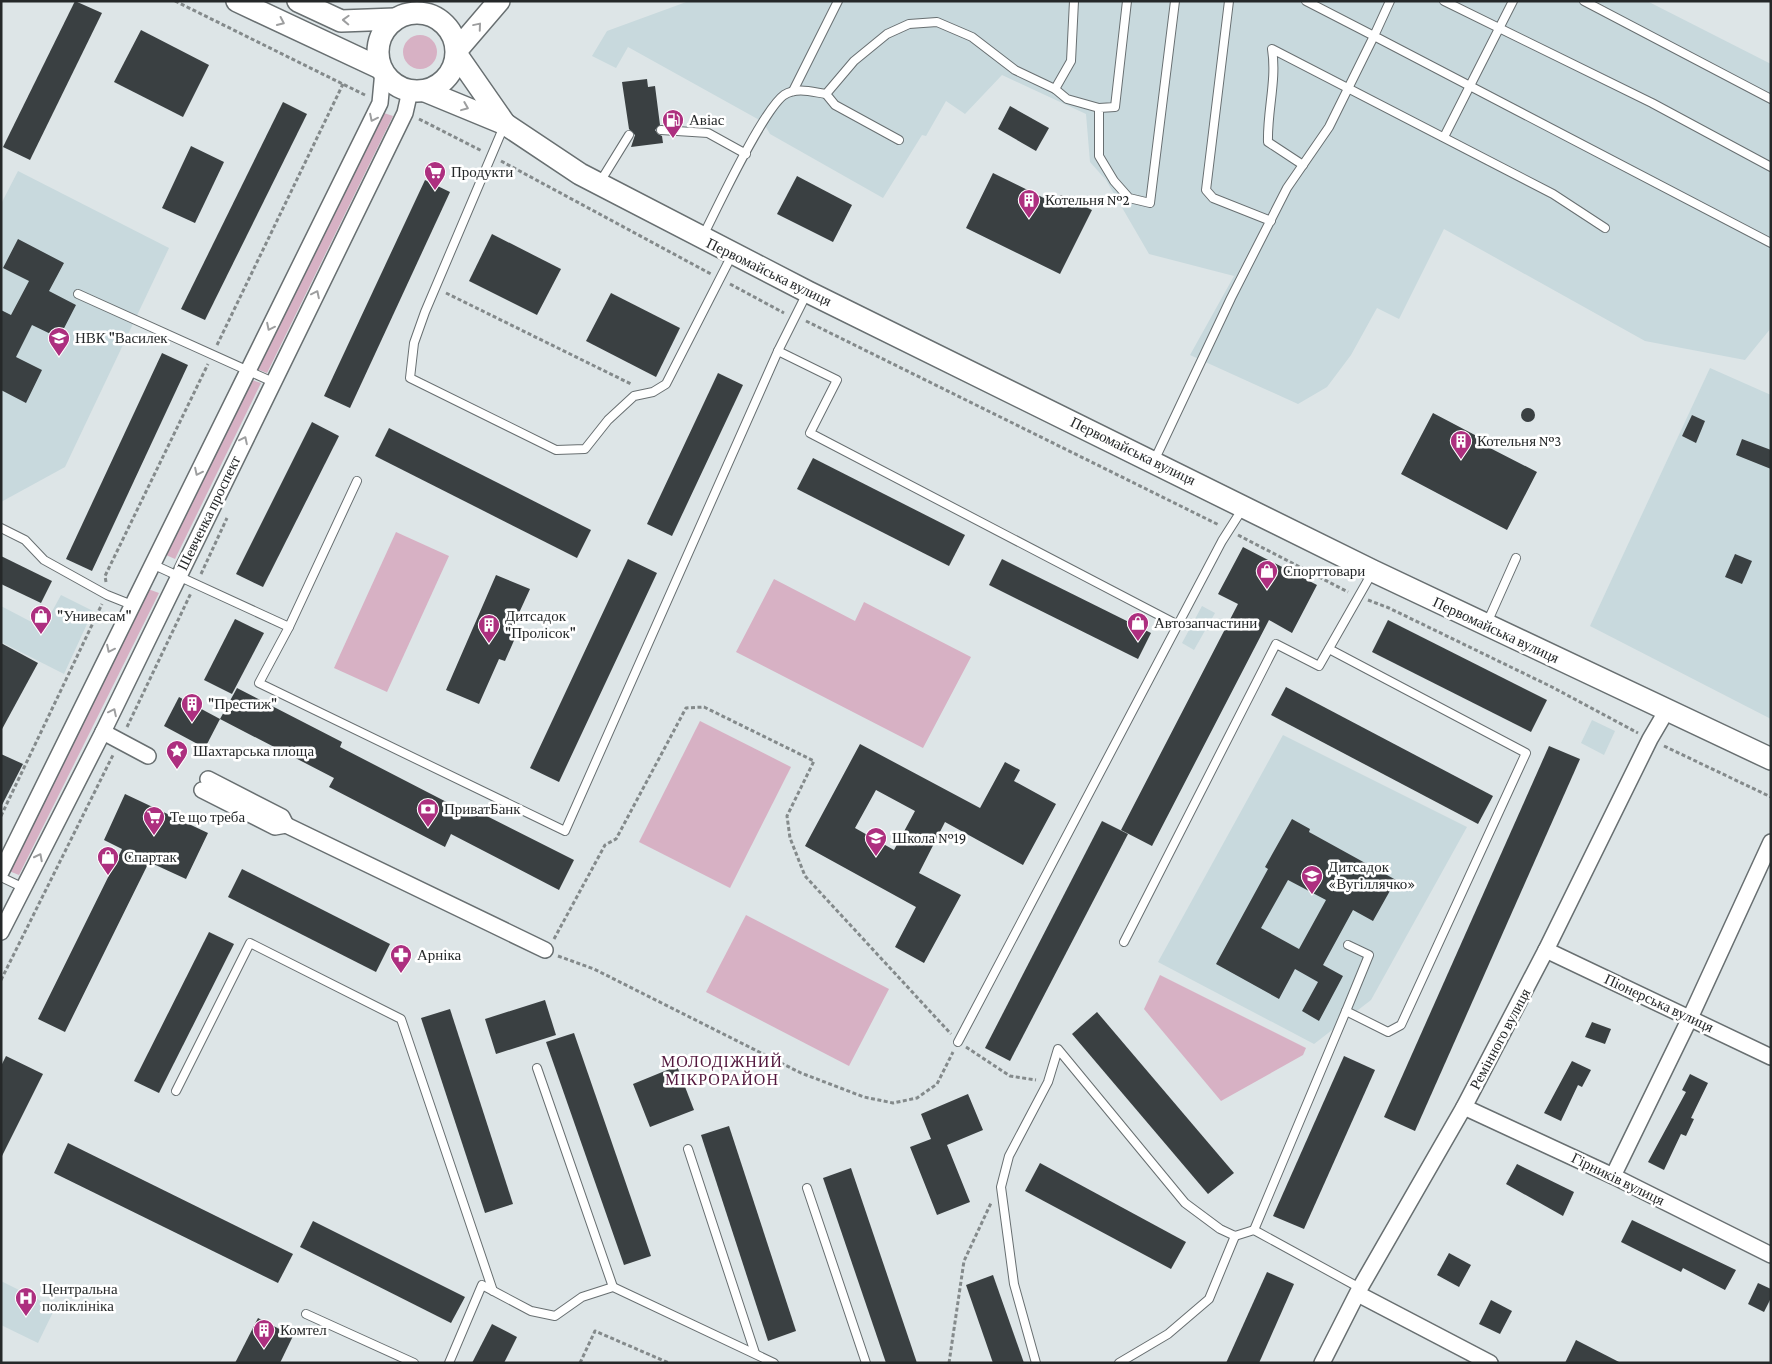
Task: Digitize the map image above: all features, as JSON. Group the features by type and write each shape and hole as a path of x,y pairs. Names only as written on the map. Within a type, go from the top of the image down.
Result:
{"main road":[{"path":"237,1 381,70 392,83 418,91 438,85 449,75 457,52 498,1"},
{"path":"298,1 341,21 395,18 408,13 423,12 436,17 448,26 454,37 457,52"},
{"path":"423,12 442,1"},
{"path":"381,70 377,50 382,32 395,18"},
{"name":"Первомайська вулиця","path":"457,52 505,124"},
{"name":"Первомайська вулиця","path":"418,91 505,124 547,153 599,184 808,292 1154,461 1373,571 1771,759"}],"street":[{"name":"Шевченка проспект","path":"1,872 380,103 381,70"},
{"name":"Шевченка проспект","path":"1,932 103,732 405,113 418,91"},
{"name":"Ремінного вулиця","path":"1322,1363 1359,1291 1464,1107 1546,950 1650,739 1667,710"},
{"path":"103,732 148,756"},
{"path":"205,785 282,816 286,825 545,950"},
{"path":"1613,1176 1690,1018 1771,842"},
{"name":"Піонерська вулиця","path":"1546,950 1771,1056"},
{"name":"Гірників вулиця","path":"1464,1107 1613,1176 1771,1255"},
{"path":"1359,1291 1490,1363"}],"lane":[{"path":"793,91 838,1"},
{"path":"1055,89 1071,61 1074,1"},
{"path":"826,94 854,61 887,34 909,24 937,22 972,37 1015,70 1055,89 1067,99 1099,108 1116,107 1127,1"},
{"path":"1099,108 1099,156 1114,181 1130,198 1150,203 1175,1"},
{"path":"1229,1 1206,190 1213,198 1271,221"},
{"path":"1306,1 1771,242"},
{"path":"1154,461 1287,188 1329,127 1390,1"},
{"path":"1444,1 1652,103 1771,167"},
{"path":"1444,137 1513,1"},
{"path":"1584,1 1771,99"},
{"path":"1303,165 1268,142 1267,120 1275,69 1272,49 1553,194 1605,228"},
{"path":"701,238 763,122 783,96 793,91 826,94 836,105 900,140"},
{"path":"505,124 414,342 410,378 556,450 585,449 608,420 634,396 649,393 666,384 733,254"},
{"path":"661,130 708,133 746,154"},
{"path":"599,184 629,135"},
{"path":"357,481 289,627 259,683 565,831 778,351 808,292"},
{"path":"78,294 273,382"},
{"path":"778,351 837,380 810,433 1178,625"},
{"path":"958,1042 1178,625 1244,507"},
{"path":"1,528 24,540 44,560 107,595 132,604"},
{"path":"1486,625 1516,558"},
{"path":"152,564 289,627"},
{"path":"1124,942 1276,644 1319,666 1373,571"},
{"path":"1329,649 1526,752 1401,1025 1388,1032 1346,1011"},
{"path":"1,877 24,888"},
{"path":"176,1091 250,943 402,1020 493,1291"},
{"path":"1254,1230 1369,956 1348,945"},
{"path":"1036,1363 1014,1284 1001,1187 1009,1156 1048,1082 1058,1049 1185,1203 1220,1229 1234,1236 1254,1230 1359,1291"},
{"path":"537,1068 613,1288"},
{"path":"688,1149 755,1353"},
{"path":"808,1188 866,1363"},
{"path":"1119,1363 1168,1334 1209,1299 1234,1236"},
{"path":"450,1363 482,1286 531,1311 555,1316 582,1297 613,1288 774,1363"},
{"path":"306,1314 414,1363"}],"path":[{"path":"175,1 380,103"},
{"path":"1,816 107,595 105,576 343,84"},
{"path":"405,113 491,156 794,318 822,327 1230,530 1358,597 1389,608 1552,686 1650,739 1771,797"},
{"path":"435,288 649,393"},
{"path":"958,1042 937,1084 917,1098 893,1103 864,1097 801,1073 594,969 545,950 556,936 605,845 616,839 686,708 704,707 814,760 787,816 790,838 805,876 958,1042 1010,1076 1048,1082"},
{"path":"949,1363 964,1261 985,1213 1001,1187"},
{"path":"580,1363 595,1331 670,1363"}],"shaded area":[{"path":"689,1 1647,1 1771,64 1771,328 1745,360 1645,341 1444,229 1399,319 1377,308 1351,355 1327,387 1298,404 1190,355 1234,276 1149,254 1106,180 1090,162 1086,114 1002,75 965,114 946,101 926,136 922,135 883,198 770,134 763,122 628,47 616,68 592,56 607,31"},
{"path":"420,35 432,40 437,52 432,64 420,69 408,64 403,52 408,40"},
{"path":"384,113 393,116 267,373 257,369"},
{"name":"НВК \"Василек","path":"18,171 169,248 65,467 1,502 1,204"},
{"path":"1710,368 1771,395 1771,719 1590,626"},
{"path":"252,380 261,383 175,559 166,555"},
{"path":"396,532 449,556 387,692 334,668"},
{"path":"774,579 855,621 864,602 971,657 923,748 736,652"},
{"path":"148,589 159,593 19,875 9,871"},
{"name":"\"Унивесам\"","path":"61,595 93,611 64,674 1,642 1,606 43,628"},
{"path":"1202,606 1215,613 1194,650 1182,643"},
{"path":"1592,720 1615,731 1604,755 1581,743"},
{"path":"700,721 791,767 730,888 639,842"},
{"name":"Дитсадок «Вугіллячко»","path":"1283,735 1467,827 1371,1000 1314,1044 1158,962"},
{"path":"746,915 889,989 849,1066 706,992"},
{"path":"1160,975 1306,1048 1303,1055 1221,1101 1144,1009"},
{"name":"Центральна поліклініка","path":"1,1281 55,1308 38,1343 1,1325"}],"building":[{"path":"75,1 102,13 30,160 3,147"},
{"path":"141,30 209,65 183,117 114,82"},
{"path":"647,79 648,87 655,86 660,125 655,130 662,136 663,143 631,147 635,135 629,129 622,82"},
{"path":"283,102 307,114 205,320 181,309"},
{"path":"1010,106 1049,128 1036,151 998,129"},
{"path":"191,146 224,162 195,223 162,208"},
{"name":"Котельня №2","path":"993,173 1056,204 1061,195 1092,210 1060,274 966,228"},
{"path":"797,176 852,205 833,242 777,214"},
{"path":"425,180 450,192 350,408 324,396"},
{"path":"492,234 561,269 537,315 469,281"},
{"path":"18,239 64,263 49,291 76,305 59,338 32,325 16,357 42,370 26,403 1,390 1,310 11,315 29,281 3,268"},
{"path":"611,293 680,328 656,377 586,341"},
{"path":"162,353 188,365 92,571 66,559"},
{"path":"718,373 743,385 672,536 647,524"},
{"path":"1525,408 1531,408 1535,415 1531,422 1525,422 1521,418 1521,412"},
{"name":"Котельня №3","path":"1433,413 1492,444 1490,448 1537,472 1507,530 1401,474"},
{"path":"1692,415 1705,421 1696,443 1682,436"},
{"path":"312,422 339,436 263,587 236,574"},
{"path":"389,428 591,530 577,558 375,456"},
{"path":"1742,439 1771,450 1771,469 1736,455"},
{"path":"813,458 965,535 949,566 797,489"},
{"path":"1243,547 1317,585 1292,633 1269,620 1152,846 1121,830 1238,604 1218,594"},
{"path":"1735,554 1752,561 1742,584 1725,577"},
{"path":"1,556 52,581 41,603 1,584"},
{"path":"628,559 657,573 559,782 530,768"},
{"path":"1002,559 1151,633 1138,659 989,585"},
{"name":"Дитсадок \"Пролісок\"","path":"496,575 530,589 513,626 519,629 505,661 499,659 479,704 446,690"},
{"path":"235,619 264,633 232,694 204,680"},
{"path":"1388,620 1547,700 1531,732 1372,652"},
{"path":"1,643 38,663 1,731"},
{"path":"1286,687 1493,796 1478,824 1271,715"},
{"path":"237,688 342,742 340,747 464,811 467,806 574,860 559,890 451,834 445,847 329,787 334,778 220,719"},
{"name":"\"Престиж\"","path":"179,697 220,719 205,748 164,726"},
{"name":"Школа №19","path":"860,744 980,808 1005,762 1020,770 1014,781 1056,804 1023,865 945,822 919,873 961,895 924,963 895,947 916,907 805,846","holes":["876,790 915,811 894,850 855,828"]},
{"path":"1549,746 1580,759 1415,1131 1384,1117"},
{"path":"1,754 23,764 1,807"},
{"path":"125,794 208,833 186,879 149,862 65,1032 38,1019 122,849 104,840"},
{"path":"1292,819 1310,829 1309,832 1396,880 1373,921 1353,910 1323,965 1343,976 1319,1021 1302,1011 1318,982 1295,969 1279,999 1216,964 1268,869 1265,867","holes":["1288,880 1326,900 1299,949 1261,928"]},
{"path":"1102,821 1128,834 1010,1061 985,1048"},
{"path":"242,869 390,944 376,972 228,897"},
{"path":"209,932 234,944 159,1093 134,1081"},
{"path":"545,1000 556,1035 496,1054 485,1019"},
{"path":"450,1009 513,1204 485,1213 421,1018"},
{"path":"1097,1012 1234,1173 1208,1194 1072,1034"},
{"path":"1592,1022 1611,1029 1605,1044 1585,1037"},
{"path":"574,1033 651,1256 624,1265 546,1042"},
{"path":"6,1056 43,1074 1,1158 1,1066"},
{"path":"1344,1056 1375,1070 1304,1229 1273,1216"},
{"path":"1572,1061 1591,1070 1582,1087 1578,1085 1561,1121 1544,1113"},
{"path":"677,1066 694,1110 650,1127 633,1084"},
{"path":"1690,1074 1708,1083 1691,1118 1694,1119 1686,1136 1681,1134 1664,1170 1648,1162 1686,1092 1682,1090"},
{"path":"968,1094 983,1130 947,1145 970,1202 937,1215 910,1147 931,1139 921,1114"},
{"path":"729,1126 796,1331 768,1341 701,1135"},
{"path":"68,1143 293,1254 278,1283 54,1173"},
{"path":"1040,1163 1186,1242 1171,1269 1025,1191"},
{"path":"1517,1164 1574,1192 1563,1216 1506,1184"},
{"path":"851,1168 917,1363 886,1363 823,1178"},
{"path":"1632,1220 1736,1270 1725,1290 1683,1268 1681,1272 1621,1242"},
{"path":"313,1221 465,1297 451,1323 300,1247"},
{"path":"1449,1253 1471,1265 1459,1287 1437,1275"},
{"path":"1267,1272 1294,1284 1259,1363 1226,1363"},
{"path":"993,1275 1024,1363 993,1363 966,1285"},
{"path":"1758,1283 1771,1289 1771,1298 1764,1312 1748,1304"},
{"path":"1491,1300 1512,1311 1500,1334 1479,1324"},
{"name":"Комтел","path":"258,1318 293,1336 280,1363 235,1363"},
{"path":"492,1324 517,1337 504,1363 472,1363"},
{"path":"1576,1340 1621,1363 1565,1363"}],"place":[{"name":"Авіас","path":"673,139"},
{"name":"Продукти","path":"435,191"},
{"name":"Котельня №2","path":"1029,219"},
{"name":"НВК \"Василек","path":"59,357"},
{"name":"Котельня №3","path":"1461,460"},
{"name":"Спорттовари","path":"1267,590"},
{"name":"\"Унивесам\"","path":"41,635"},
{"name":"Автозапчастини","path":"1138,642"},
{"name":"Дитсадок \"Пролісок\"","path":"489,644"},
{"name":"\"Престиж\"","path":"192,723"},
{"name":"Шахтарська площа","path":"177,770"},
{"name":"ПриватБанк","path":"428,828"},
{"name":"Те що треба","path":"154,836"},
{"name":"Школа №19","path":"876,857"},
{"name":"Спартак","path":"108,876"},
{"name":"Дитсадок «Вугіллячко»","path":"1312,895"},
{"name":"Арніка","path":"401,974"},
{"name":"Центральна поліклініка","path":"26,1317"},
{"name":"Комтел","path":"264,1349"}],"district":[{"name":"МОЛОДІЖНИЙ МІКРОРАЙОН","path":"722,1070"}]}
